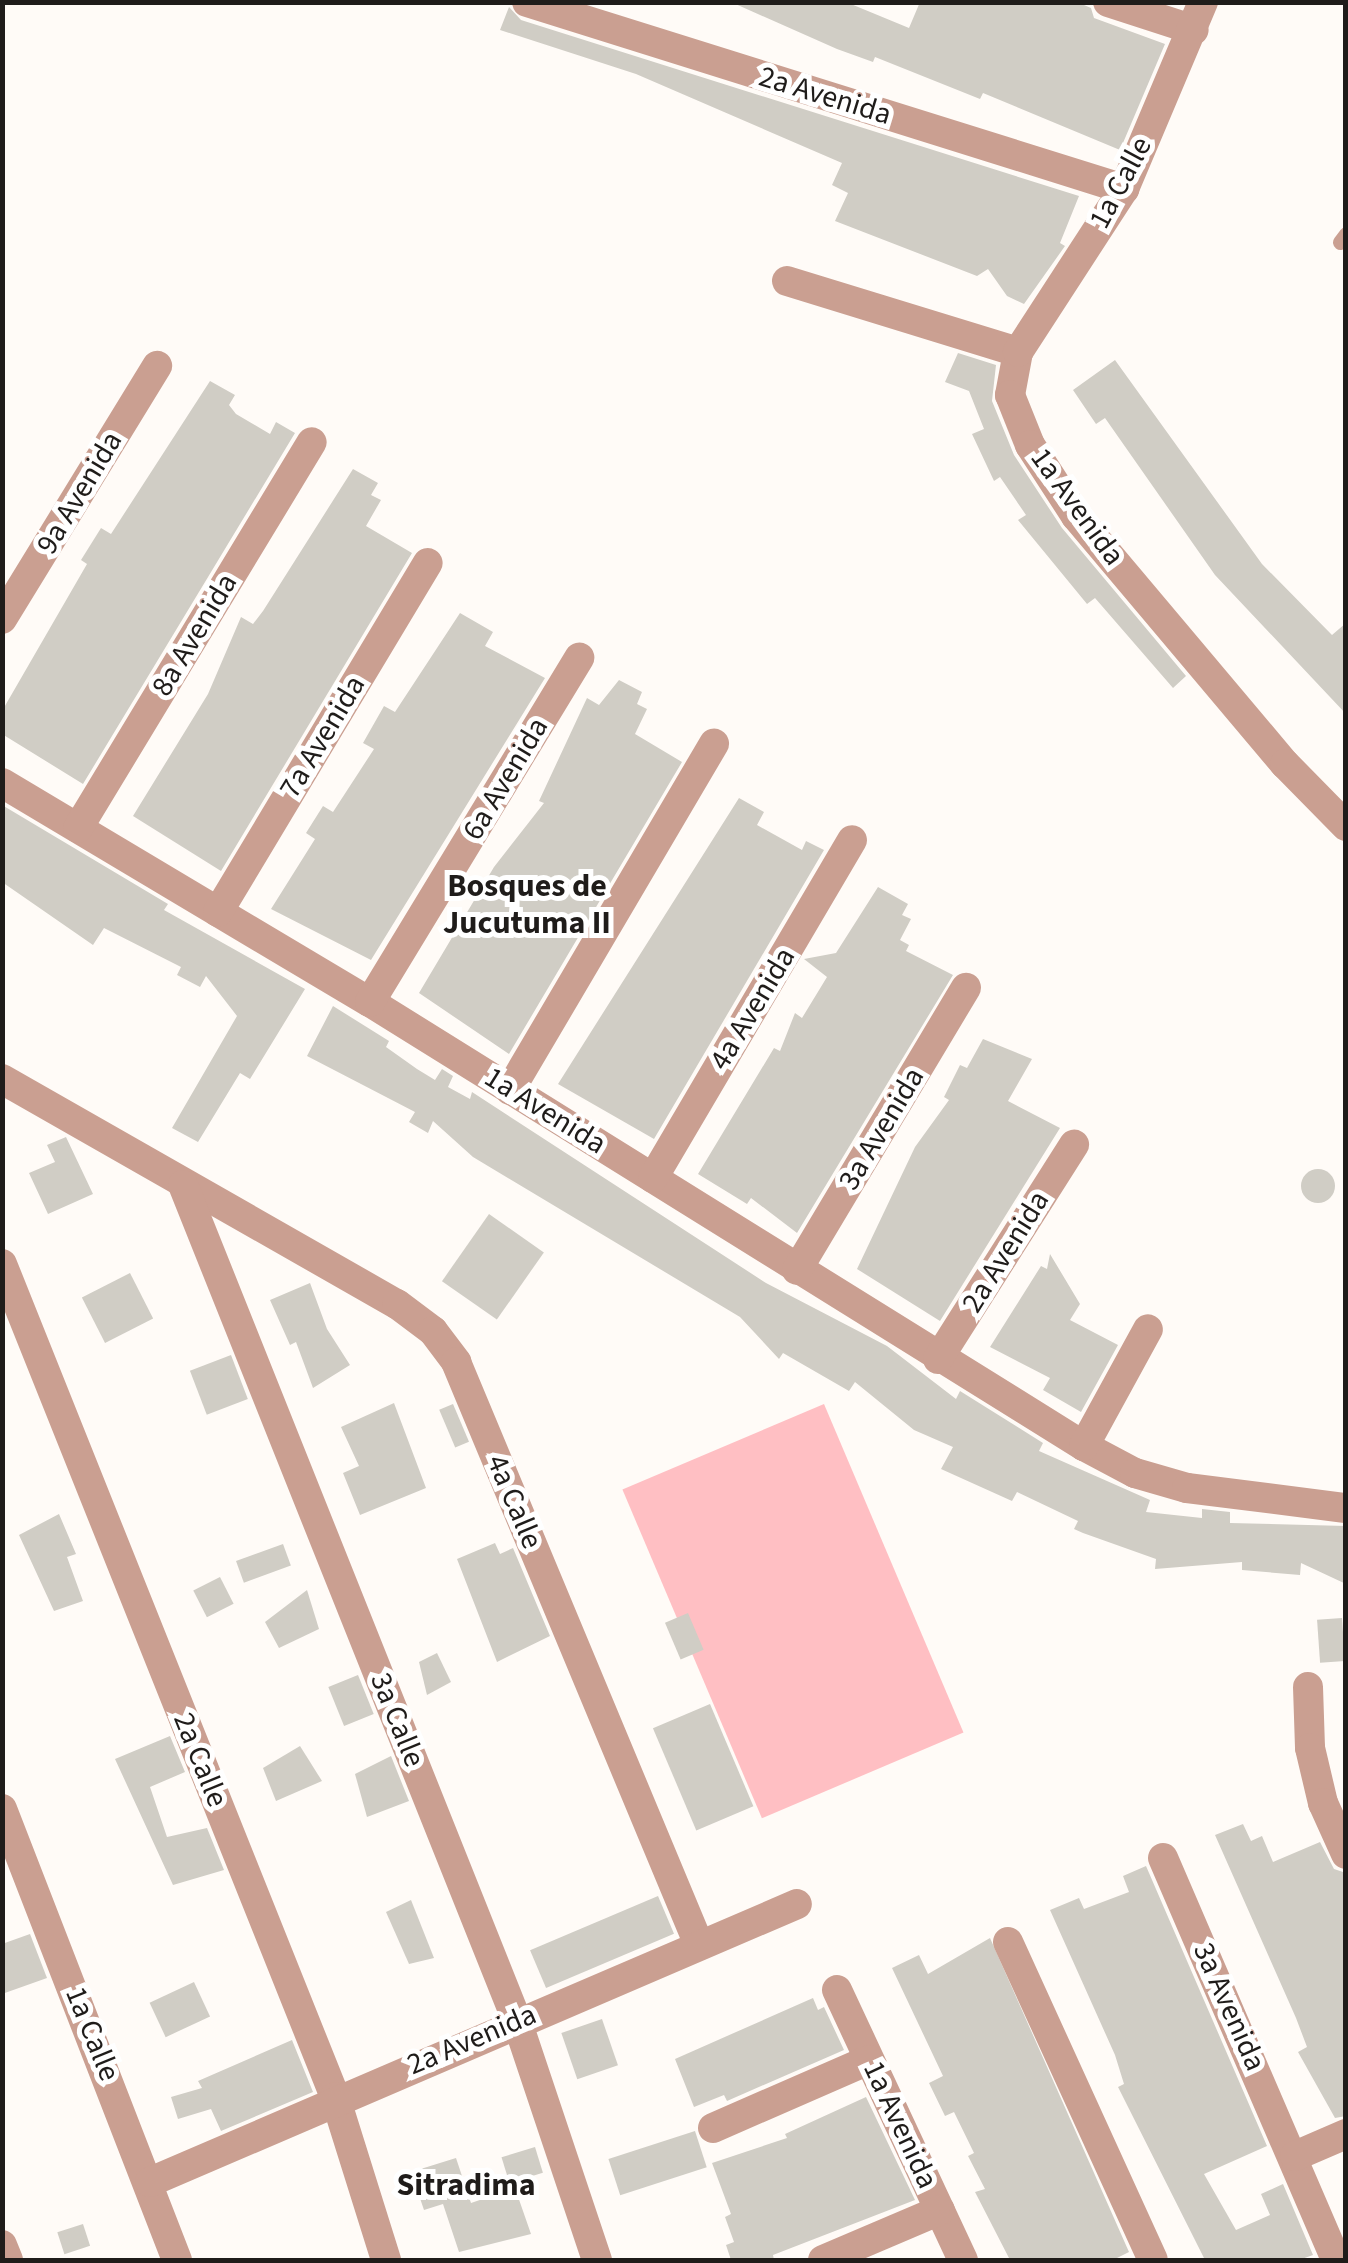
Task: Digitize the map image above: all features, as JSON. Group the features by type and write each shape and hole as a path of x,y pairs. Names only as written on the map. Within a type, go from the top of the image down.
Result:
{"street":[{"name":"2a Avenida","path":"527,2 1124,189"},
{"path":"1108,2 1198,16"},
{"name":"1a Calle","path":"1018,352 1124,189 1198,16"},
{"path":"787,281 1018,352"},
{"name":"1a Avenida","path":"1018,352 1010,395 1030,444 1076,516 1284,764 1346,826"},
{"name":"9a Avenida","path":"2,620 158,366"},
{"name":"8a Avenida","path":"78,828 312,442"},
{"name":"7a Avenida","path":"218,912 428,563"},
{"name":"6a Avenida","path":"370,1002 579,658"},
{"path":"510,1090 714,744"},
{"name":"1a Avenida","path":"2,784 370,1002 938,1359 1084,1446 1135,1473 1187,1488 1346,1508"},
{"name":"4a Avenida","path":"653,1178 852,840"},
{"name":"3a Avenida","path":"797,1270 966,988"},
{"path":"2,1079 183,1185"},
{"name":"2a Avenida","path":"938,1359 1074,1145"},
{"name":"4a Calle","path":"183,1185 397,1304 433,1331 456,1362 699,1945"},
{"name":"3a Calle","path":"183,1185 518,2021 597,2260"},
{"name":"2a Calle","path":"2,1264 335,2097 386,2260"},
{"path":"1084,1446 1148,1329"},
{"path":"1308,1687 1310,1748 1346,1854"},
{"name":"1a Calle","path":"2,1809 178,2260"},
{"name":"3a Avenida","path":"1163,1858 1336,2260"},
{"name":"2a Avenida","path":"150,2182 335,2097 797,1904"},
{"path":"1008,1942 1153,2260"},
{"name":"1a Avenida","path":"837,1990 963,2260"},
{"path":"714,2128 869,2060"},
{"path":"1294,2156 1346,2134"},
{"path":"823,2260 940,2210"},
{"path":"2,2245 8,2260"}],"shaded area":[{"path":"824,1404 963,1733 762,1818 622,1490"}],"building":[{"path":"731,2 846,2 909,28 920,2 1077,2 1091,8 1094,18 1165,44 1120,150 983,93 980,99 875,57 873,62 837,49"},
{"path":"509,7 521,20 1079,196 1060,243 1065,246 1024,304 1007,296 988,269 977,276 835,221 848,193 832,185 842,163 636,74 500,30"},
{"path":"958,353 996,365 992,401 1014,455 1062,528 1186,676 1173,688 1095,598 1087,604 1018,520 1026,515 1000,477 994,481 972,434 984,429 969,391 945,382"},
{"path":"1115,360 1262,564 1332,635 1346,623 1346,714 1215,575 1105,418 1096,424 1073,390"},
{"path":"210,381 235,395 229,405 236,414 270,434 276,422 295,433 83,784 2,734 2,711 87,564 81,560 101,528 111,534"},
{"path":"353,469 378,483 371,495 381,500 366,526 412,553 221,871 133,816 208,694 241,617 253,624 263,611"},
{"path":"460,613 493,632 485,646 545,678 371,960 271,909 315,839 306,833 323,806 333,812 374,749 363,743 384,706 395,712"},
{"path":"619,680 642,692 637,704 647,709 635,734 682,762 509,1054 419,993 494,867 544,803 539,801 587,698 599,705"},
{"path":"739,798 764,812 757,825 802,850 806,841 824,850 654,1139 558,1084"},
{"path":"2,805 168,904 164,910 305,989 250,1079 240,1073 198,1142 172,1128 237,1016 206,976 200,987 177,975 181,967 104,928 93,945 2,882"},
{"path":"878,887 908,904 902,915 911,919 900,940 909,945 906,951 953,975 797,1233 751,1198 747,1204 698,1174 774,1048 780,1051 795,1013 802,1018 827,977 804,959 836,953"},
{"path":"333,1006 389,1041 386,1047 417,1069 435,1080 442,1069 453,1076 448,1087 470,1099 472,1092 766,1283 887,1346 956,1399 960,1391 1043,1443 1039,1451 1150,1500 1146,1512 1202,1518 1202,1509 1230,1512 1230,1523 1346,1526 1346,1584 1301,1563 1300,1575 1242,1570 1242,1562 1155,1569 1156,1559 1074,1529 1078,1521 1017,1492 1012,1501 941,1469 953,1447 914,1430 855,1382 849,1391 783,1353 779,1359 740,1317 473,1157 433,1121 428,1133 409,1122 415,1112 307,1056"},
{"path":"983,1039 1032,1059 1008,1101 1060,1128 940,1321 857,1269 915,1147 949,1100 944,1097 960,1065 967,1068"},
{"path":"66,1137 93,1194 48,1214 29,1173 55,1162 47,1145"},
{"path":"1318,1169 1330,1174 1335,1186 1330,1198 1318,1203 1306,1198 1301,1186 1306,1174"},
{"path":"489,1214 544,1252 497,1320 442,1281"},
{"path":"1050,1254 1080,1304 1070,1320 1118,1345 1081,1412 1043,1390 1050,1378 990,1347 1041,1266 1047,1269"},
{"path":"130,1273 153,1318 105,1343 82,1298"},
{"path":"310,1283 327,1329 350,1365 313,1388 296,1342 290,1345 270,1300"},
{"path":"231,1355 248,1399 207,1415 190,1371"},
{"path":"394,1403 426,1488 360,1515 343,1473 359,1466 341,1427"},
{"path":"453,1404 469,1442 455,1448 439,1410"},
{"path":"59,1514 76,1554 67,1557 83,1601 54,1611 19,1535"},
{"path":"495,1543 500,1554 513,1548 550,1636 497,1662 457,1559"},
{"path":"283,1544 291,1566 244,1583 236,1561"},
{"path":"220,1577 234,1604 207,1617 193,1591"},
{"path":"307,1590 319,1629 279,1648 265,1622"},
{"path":"688,1613 704,1650 681,1660 665,1623"},
{"path":"1342,1618 1345,1661 1320,1663 1317,1620"},
{"path":"437,1653 451,1682 427,1695 419,1662"},
{"path":"358,1675 374,1714 344,1726 328,1687"},
{"path":"710,1704 753,1806 696,1830 653,1728"},
{"path":"170,1736 185,1772 150,1787 167,1837 207,1828 224,1870 173,1885 115,1759"},
{"path":"300,1746 322,1781 276,1801 263,1768"},
{"path":"391,1756 409,1801 367,1817 355,1774"},
{"path":"1243,1824 1251,1841 1262,1836 1273,1862 1320,1842 1334,1869 1346,1873 1346,2116 1335,2118 1298,2052 1307,2047 1296,2018 1215,1835"},
{"path":"1146,1866 1267,2146 1204,2174 1236,2230 1270,2215 1261,2194 1283,2184 1313,2255 1299,2260 1205,2260 1118,2087 1124,2084 1115,2055 1050,1910 1079,1898 1084,1909 1129,1892 1123,1876"},
{"path":"658,1896 674,1934 546,1988 530,1950"},
{"path":"411,1900 434,1958 409,1964 386,1912"},
{"path":"30,1934 47,1978 2,1994 2,1944"},
{"path":"990,1938 1129,2252 1113,2260 1010,2260 975,2192 985,2189 968,2156 974,2153 954,2112 945,2116 929,2083 943,2076 892,1968 919,1955 928,1974"},
{"path":"194,1982 210,2016 166,2037 150,2003"},
{"path":"813,1998 818,2010 824,2007 844,2050 727,2101 724,2095 694,2107 675,2059"},
{"path":"602,2019 618,2065 577,2079 561,2033"},
{"path":"292,2040 313,2092 221,2131 211,2109 178,2119 171,2097 202,2088 198,2081"},
{"path":"866,2097 915,2200 773,2255 774,2260 731,2260 726,2245 734,2242 725,2217 731,2214 712,2163 787,2138 785,2134"},
{"path":"695,2131 707,2167 620,2195 608,2159"},
{"path":"535,2147 543,2173 509,2183 502,2157"},
{"path":"456,2158 471,2203 515,2188 531,2234 459,2252 443,2204 424,2210 411,2172"},
{"path":"83,2224 90,2246 64,2254 57,2232"}],"district":[{"name":"Bosques de Jucutuma II","path":"527,906"},
{"name":"Sitradima","path":"466,2185"}]}
